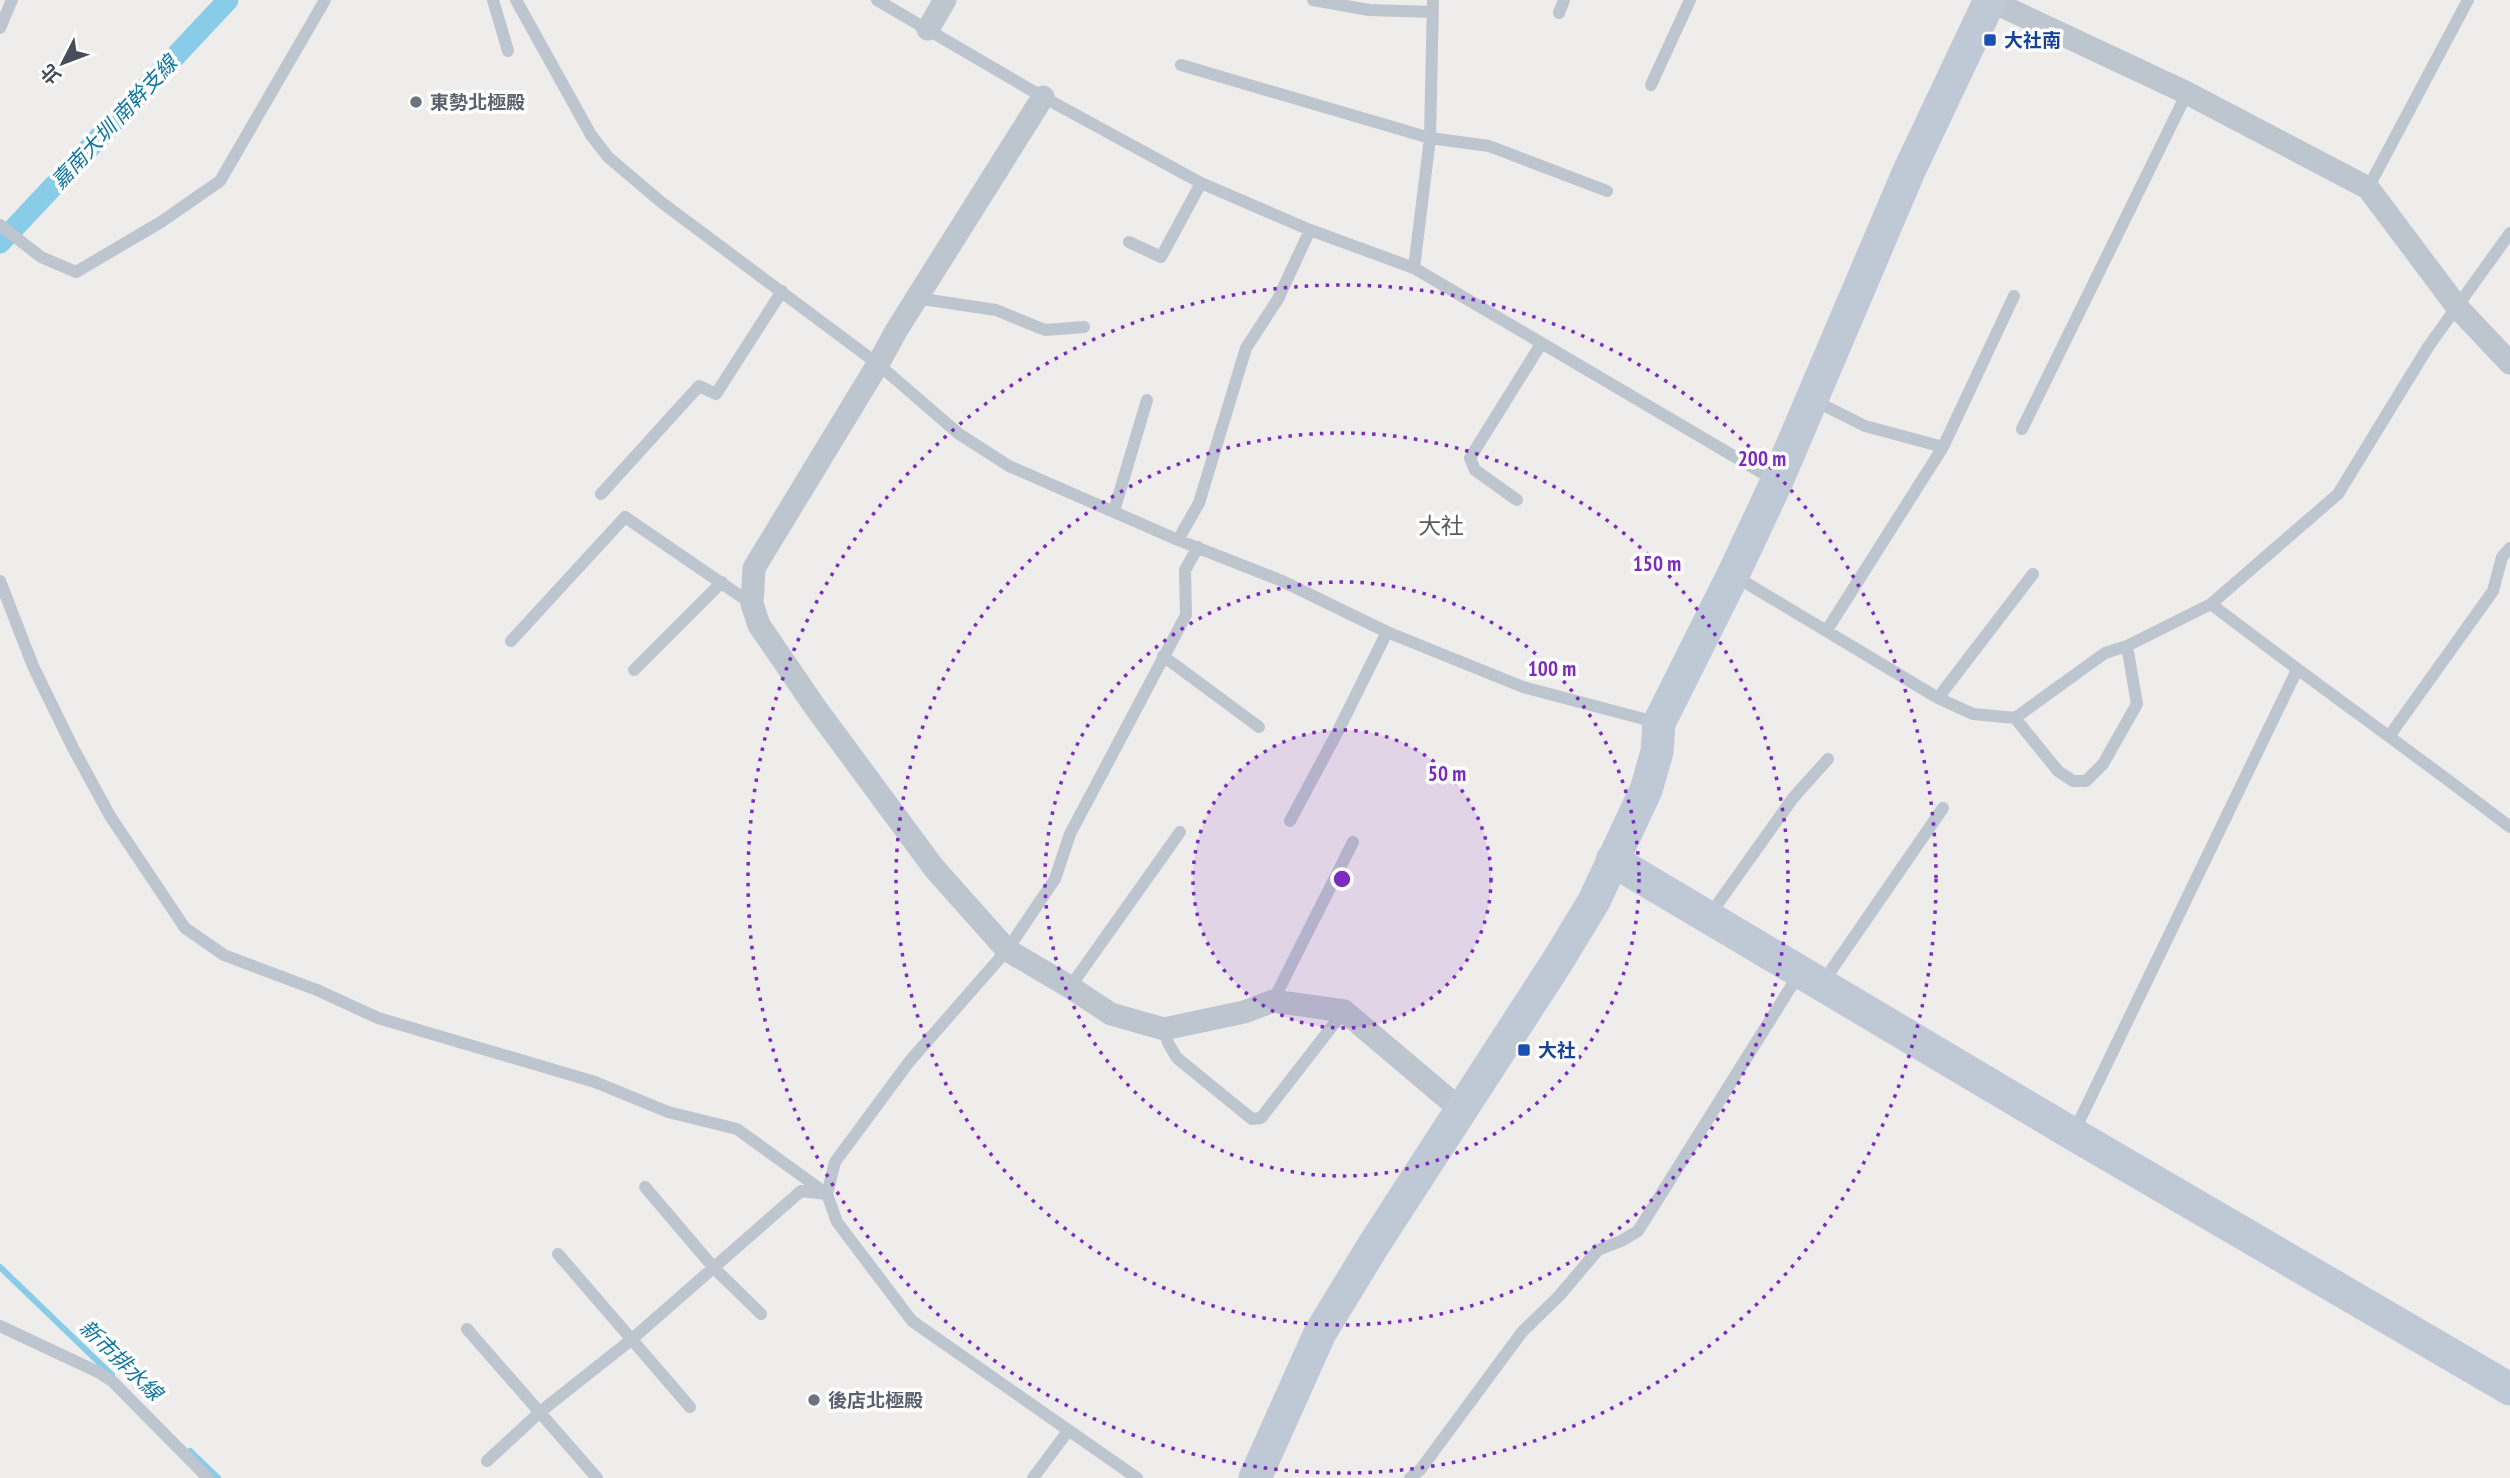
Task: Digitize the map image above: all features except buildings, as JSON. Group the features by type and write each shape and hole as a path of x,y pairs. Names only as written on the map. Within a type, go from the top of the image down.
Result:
{"street":[{"path":"928,29 945,0"},
{"path":"1255,1478 1320,1333 1594,901 1646,790 1657,752 1659,723 1734,575 1813,400 1909,171 1990,0 2188,93 2368,188 2458,308 2510,363"},
{"path":"1043,97 916,298 754,568 752,604 760,625 875,790 934,868 1007,950 1070,986 1111,1014 1164,1029 1244,1012 1273,1001 1344,1012 1461,1110"},
{"path":"1612,860 2510,1389"}],"lane":[{"path":"0,28 12,0"},
{"path":"0,226 41,257 76,272 162,222 220,181 325,0"},
{"path":"493,0 508,51"},
{"path":"516,0 591,135 608,157 662,202 878,364 959,434 1009,466 1178,540 1282,581 1387,632 1523,687 1659,723"},
{"path":"877,0 1043,97 1201,183 1310,230 1414,268 1777,481"},
{"path":"1312,0 1369,10 1433,6 1430,138 1414,268"},
{"path":"1559,13 1564,0"},
{"path":"1651,85 1690,0"},
{"path":"2368,188 2468,0"},
{"path":"1181,65 1430,138 1489,146 1607,191"},
{"path":"2022,429 2188,93"},
{"path":"1129,242 1161,257 1201,183"},
{"path":"1178,540 1199,503 1246,348 1278,299 1310,230"},
{"path":"1734,575 1938,698 1973,714 2015,718 2105,653 2127,646 2211,604 2338,494 2428,347 2510,233"},
{"path":"601,494 699,386 716,394 782,291"},
{"path":"1827,630 1943,447 2014,296"},
{"path":"916,298 996,310 1045,330 1084,327"},
{"path":"1517,500 1475,470 1470,458 1541,344"},
{"path":"1114,511 1147,400"},
{"path":"1813,400 1865,426 1943,447"},
{"path":"511,641 625,517 752,604"},
{"path":"827,1195 835,1162 901,1073 1007,950 1055,878 1070,834 1186,615 1185,570 1198,547"},
{"path":"2390,735 2493,591 2502,557 2510,548"},
{"path":"1938,698 2034,574"},
{"path":"0,581 33,666 72,746 110,816 185,928 224,955 317,990 378,1018 595,1082 668,1112 737,1129 827,1195 837,1222 912,1321 1137,1478"},
{"path":"634,670 722,582"},
{"path":"2211,604 2510,827"},
{"path":"1290,821 1387,632"},
{"path":"2015,718 2058,771 2073,781 2086,781 2103,764 2137,704 2127,646"},
{"path":"1163,656 1259,727"},
{"path":"2073,1134 2297,670"},
{"path":"1709,916 1793,798 1828,759"},
{"path":"1410,1478 1420,1470 1522,1332 1559,1296 1598,1250 1638,1231 1810,979 1943,808"},
{"path":"1070,986 1180,832"},
{"path":"1273,1001 1353,842"},
{"path":"1164,1029 1177,1058 1252,1119 1261,1118 1344,1012"},
{"path":"645,1187 714,1268 761,1314"},
{"path":"487,1461 540,1412 631,1340 801,1191 827,1195"},
{"path":"558,1254 690,1408"},
{"path":"0,1326 112,1381 208,1478"},
{"path":"467,1329 597,1478"},
{"path":"1033,1478 1068,1431"}],"waterway":[{"name":"嘉南大圳 南幹支線","path":"0,243 228,0"},
{"name":"新市排水線","path":"0,1267 112,1375"},
{"name":"新市排水線","path":"190,1451 218,1478"}],"place":[{"name":"大社南","path":"1990,40"},
{"name":"東勢北極殿","path":"416,102"},
{"name":"大社","path":"1524,1050"},
{"name":"後店北極殿","path":"814,1400"}],"district":[{"name":"大社","path":"1441,525"}]}
